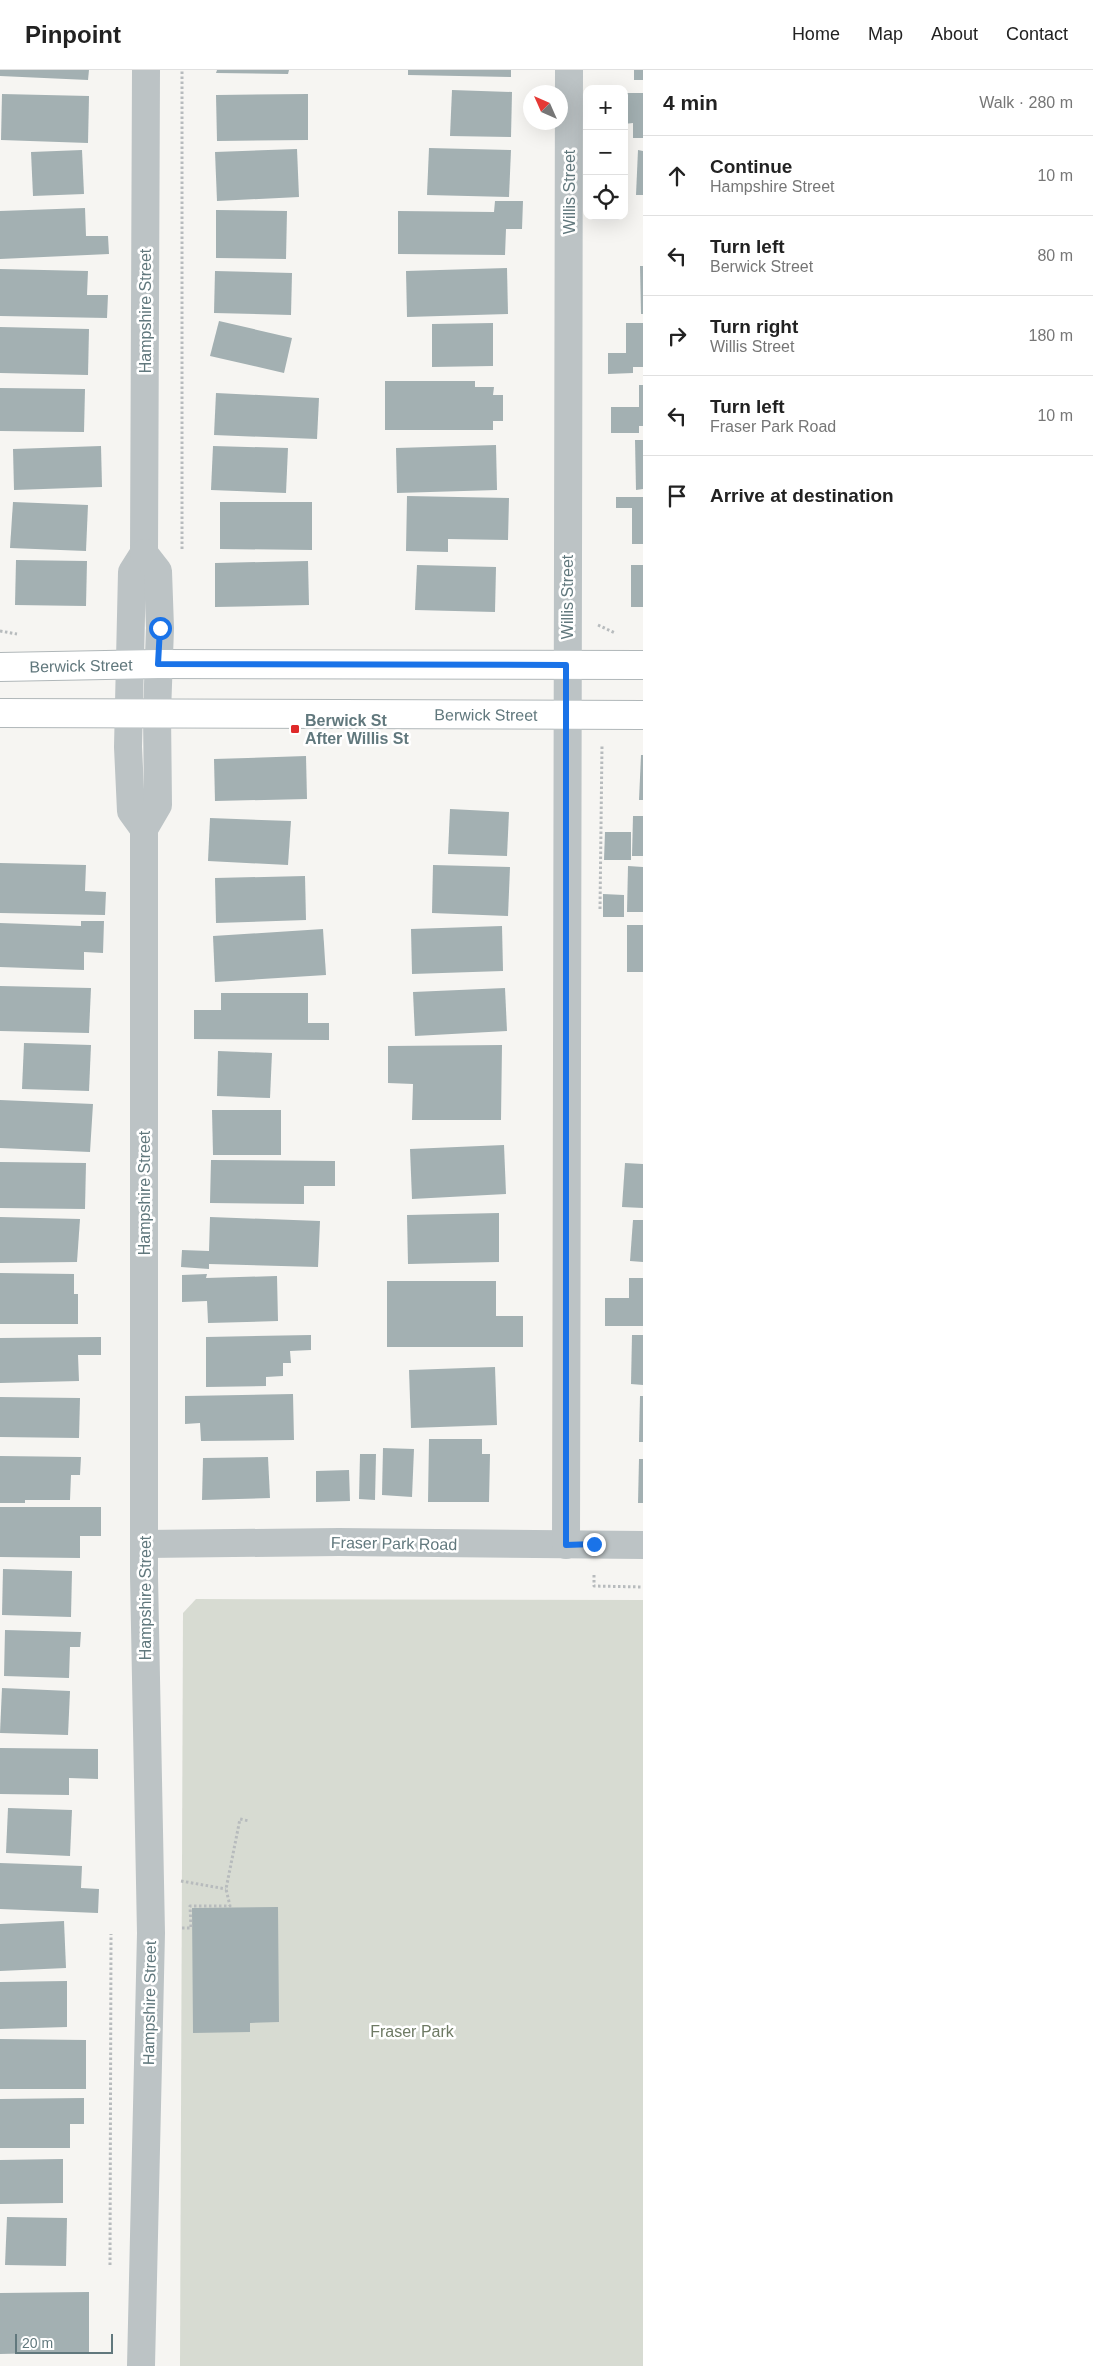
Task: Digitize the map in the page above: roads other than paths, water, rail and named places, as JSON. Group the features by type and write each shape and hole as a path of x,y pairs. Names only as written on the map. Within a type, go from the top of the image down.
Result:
{"main road":[{"name":"Berwick Street","path":"0,667 158,664 643,665"},
{"name":"Berwick Street","path":"0,713 643,715"}],"street":[{"name":"Hampshire Street","path":"144,830 131,811 128,713 132,572 144,553 146,70"},
{"name":"Willis Street","path":"566,1545 566,665 569,70"},
{"name":"Hampshire Street","path":"142,2366 151,1933 145,1544 144,830 158,805 158,571 144,553"},
{"name":"Fraser Park Road","path":"145,1544 349,1542 643,1545"}],"place":[{"name":"Berwick St After Willis St","path":"295,729"}],"park label":[{"name":"Fraser Park","path":"412,2031"}]}
